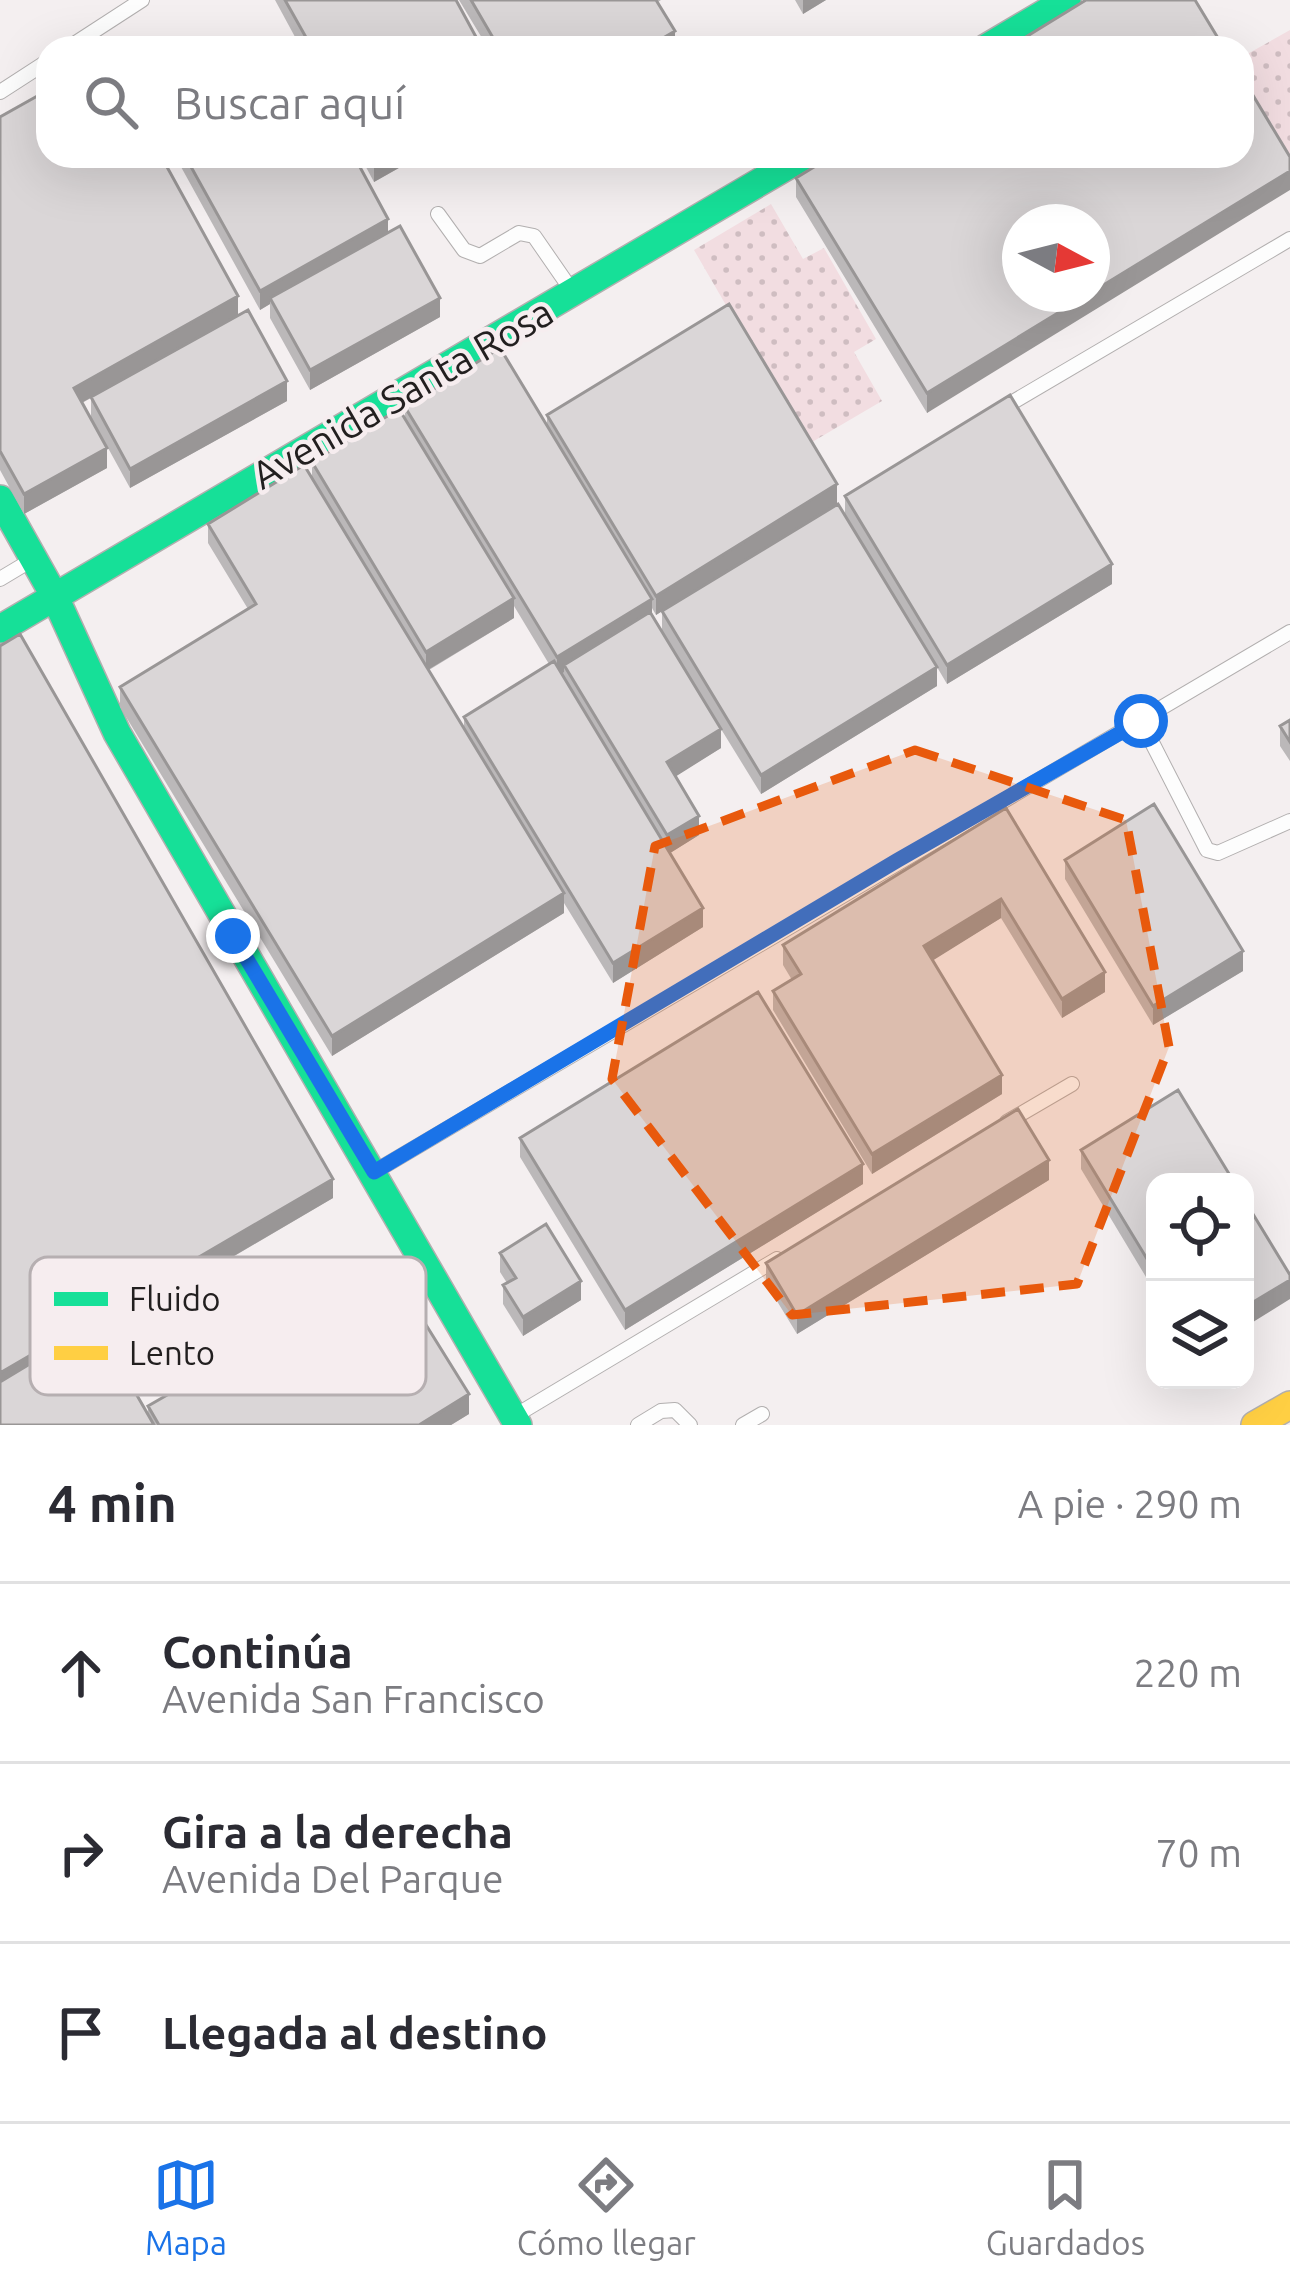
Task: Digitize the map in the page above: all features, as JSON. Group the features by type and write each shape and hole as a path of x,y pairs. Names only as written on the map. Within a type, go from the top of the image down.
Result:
{"street":[{"path":"1006,36 1067,0"},
{"name":"Avenida Santa Rosa","path":"0,629 783,168"},
{"path":"0,499 55,597 117,733 422,1257"},
{"path":"426,1263 516,1421"},
{"path":"1255,1425 1290,1405"}],"lane":[{"path":"86,36 142,0"},
{"path":"0,92 36,69"},
{"path":"438,214 470,254 479,256 518,233 534,236 573,292"},
{"path":"995,412 1290,239"},
{"path":"0,579 34,559"},
{"path":"374,1172 1290,632"},
{"path":"1141,721 1207,850 1218,853 1290,821"},
{"path":"992,1131 1072,1084"},
{"path":"516,1421 793,1250"},
{"path":"638,1425 661,1411 675,1409 690,1425"},
{"path":"743,1425 762,1414"}],"highlighted area":[{"path":"915,750 1126,820 1169,1047 1077,1284 792,1315 612,1079 655,846"}],"shaded area":[{"path":"1290,30 1290,163 1254,100 1254,50"},
{"path":"771,204 803,259 824,248 876,339 854,352 882,401 807,445 694,250"}],"building":[{"path":"285,0 456,0 476,36 305,36"},
{"path":"471,0 656,0 675,31 666,36 492,36"},
{"path":"1086,0 1195,0 1217,36 1028,36"},
{"path":"36,97 36,168 168,168 238,296 74,388 107,448 24,494 0,451 0,117"},
{"path":"1254,97 1290,157 1290,171 1110,281 1110,204 1002,204 1002,312 1060,312 927,393 796,178 812,168 1254,168"},
{"path":"192,168 360,168 388,219 260,291"},
{"path":"400,226 440,298 310,370 270,298"},
{"path":"729,304 837,484 656,596 547,415"},
{"path":"248,310 287,381 130,469 91,397"},
{"path":"500,348 652,599 557,657 405,407"},
{"path":"1010,395 1112,564 947,665 845,496"},
{"path":"399,409 514,598 426,652 312,462"},
{"path":"304,465 564,893 332,1036 120,687 256,604 208,524"},
{"path":"838,504 937,667 761,775 662,611"},
{"path":"650,612 721,729 667,762 699,816 667,835 564,665"},
{"path":"20,634 333,1179 199,1257 30,1257 30,1356 0,1373 0,646"},
{"path":"554,661 703,908 613,963 464,717"},
{"path":"1290,720 1290,742 1280,726"},
{"path":"1154,804 1243,951 1153,1006 1065,860"},
{"path":"1006,808 1105,972 1062,999 1001,899 924,946 1002,1075 872,1154 773,991 801,974 783,945"},
{"path":"758,992 863,1164 625,1310 520,1138"},
{"path":"1178,1090 1229,1173 1146,1173 1146,1257 1081,1150"},
{"path":"1018,1109 1049,1160 797,1315 766,1263"},
{"path":"1254,1216 1290,1275 1290,1280 1254,1302"},
{"path":"546,1224 581,1281 523,1317 503,1285 516,1278 500,1253"},
{"path":"426,1325 469,1394 419,1425 159,1425 148,1406 167,1395 426,1395"},
{"path":"30,1364 30,1395 137,1395 154,1425 0,1425 0,1382"}],"traffic: fast":[{"path":"1006,36 1067,0"},
{"path":"0,629 784,168"},
{"path":"0,499 55,597 117,733 421,1257"},
{"path":"426,1266 518,1425"}],"traffic: slow":[{"path":"1255,1425 1290,1405"}],"route":[{"path":"233,936 374,1172 1141,721"}]}
